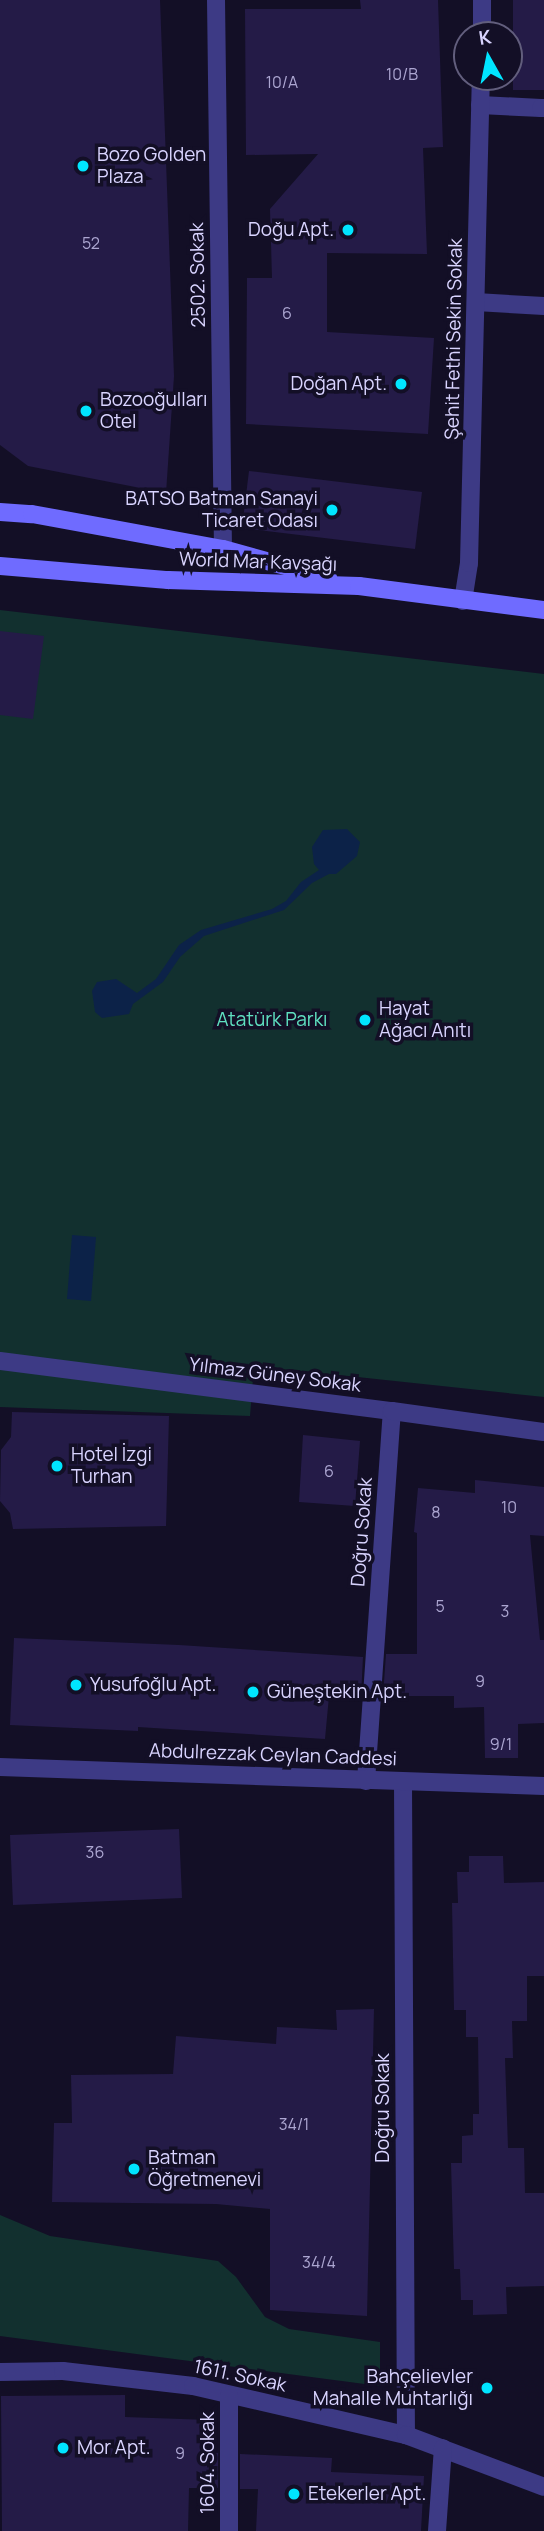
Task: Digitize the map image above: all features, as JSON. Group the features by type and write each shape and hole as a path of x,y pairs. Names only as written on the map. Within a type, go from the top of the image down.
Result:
{"main road":[{"name":"World Mar Kavşağı","path":"0,512 32,514 223,550 359,586"},
{"name":"World Mar Kavşağı","path":"0,566 168,580 359,586"},
{"path":"359,586 544,610"}],"street":[{"name":"2502. Sokak","path":"216,0 223,550"},
{"path":"482,0 482,21"},
{"name":"Şehit Fethi Sekin Sokak","path":"463,601 469,563 480,91"},
{"path":"480,105 543,108"},
{"path":"476,302 544,306"},
{"name":"Yılmaz Güney Sokak","path":"0,1361 544,1433"},
{"name":"Doğru Sokak","path":"366,1781 392,1411"},
{"name":"Abdulrezzak Ceylan Caddesi","path":"0,1766 544,1786"},
{"name":"Doğru Sokak","path":"403,1782 406,2435"},
{"name":"1611. Sokak","path":"0,2372 63,2371 193,2386 406,2435 544,2487"},
{"name":"1604. Sokak","path":"229,2395 229,2531"},
{"path":"437,2531 443,2448"}],"green space":[{"name":"Atatürk Parkı","path":"0,610 544,674 544,1397 254,1366 250,1416 0,1407"},
{"path":"0,2215 50,2236 218,2261 236,2277 265,2317 289,2329 380,2342 380,2386 0,2336"}],"water":[{"path":"347,829 360,842 357,856 336,874 329,874 312,883 284,910 204,936 180,957 163,982 133,1004 129,1014 102,1018 95,1012 92,991 97,982 116,979 137,993 156,979 179,945 201,930 272,909 286,901 301,882 319,870 314,864 312,847 323,830"},
{"path":"72,1235 96,1237 91,1301 67,1299"}],"building":[{"name":"Bozo Golden Plaza","path":"0,0 160,0 174,376 166,493 28,466 0,445"},
{"path":"360,0 438,0 443,147 423,148 427,254 327,253 327,332 434,338 428,434 246,424 247,278 272,278 270,209 318,154 246,155 245,9 361,9"},
{"path":"513,0 544,0 544,90 523,90 523,21 513,21"},
{"name":"BATSO Batman Sanayi Ticaret Odası","path":"249,471 422,492 415,549 242,528"},
{"path":"0,631 44,636 33,719 0,715"},
{"name":"Hotel İzgi Turhan","path":"12,1412 169,1416 166,1526 13,1529 10,1513 0,1501 1,1450 11,1437"},
{"path":"303,1435 360,1441 355,1506 299,1502"},
{"path":"475,1480 544,1487 544,1536 530,1535 540,1640 544,1640 544,1723 518,1724 518,1758 485,1758 484,1707 454,1708 454,1696 383,1696 386,1654 417,1654 417,1533 414,1532 418,1488 475,1493"},
{"path":"14,1638 363,1657 361,1696 329,1696 325,1739 138,1727 138,1731 10,1725"},
{"path":"179,1829 182,1898 13,1905 10,1835"},
{"path":"469,1856 503,1856 504,1883 544,1882 544,1976 527,1976 527,2021 512,2021 513,2058 505,2058 508,2148 524,2148 525,2193 544,2193 544,2286 506,2287 507,2314 473,2315 473,2300 461,2300 460,2269 454,2269 451,2163 462,2163 462,2136 473,2135 473,2114 479,2114 478,2037 466,2037 466,2010 454,2010 452,1903 458,1903 457,1872 469,1872"},
{"path":"374,2009 367,2316 270,2310 270,2209 216,2204 52,2202 54,2123 72,2123 71,2075 173,2074 176,2036 276,2044 277,2027 337,2030 336,2010"},
{"path":"125,2395 125,2417 209,2420 208,2453 218,2453 218,2488 189,2488 188,2531 2,2531 1,2396"},
{"path":"240,2454 332,2458 331,2472 424,2476 421,2531 256,2531 258,2489 240,2489"}],"place":[{"name":"Bozo Golden Plaza","path":"83,166"},
{"name":"Doğu Apt.","path":"348,230"},
{"name":"Doğan Apt.","path":"401,384"},
{"name":"Bozooğulları Otel","path":"86,411"},
{"name":"BATSO Batman Sanayi Ticaret Odası","path":"332,510"},
{"name":"Hayat Ağacı Anıtı","path":"365,1020"},
{"name":"Hotel İzgi Turhan","path":"57,1466"},
{"name":"Yusufoğlu Apt.","path":"76,1685"},
{"name":"Güneştekin Apt.","path":"253,1692"},
{"name":"Batman Öğretmenevi","path":"134,2169"},
{"name":"Bahçelievler Mahalle Muhtarlığı","path":"487,2388"},
{"name":"Mor Apt.","path":"63,2448"},
{"name":"Etekerler Apt.","path":"294,2494"}]}
